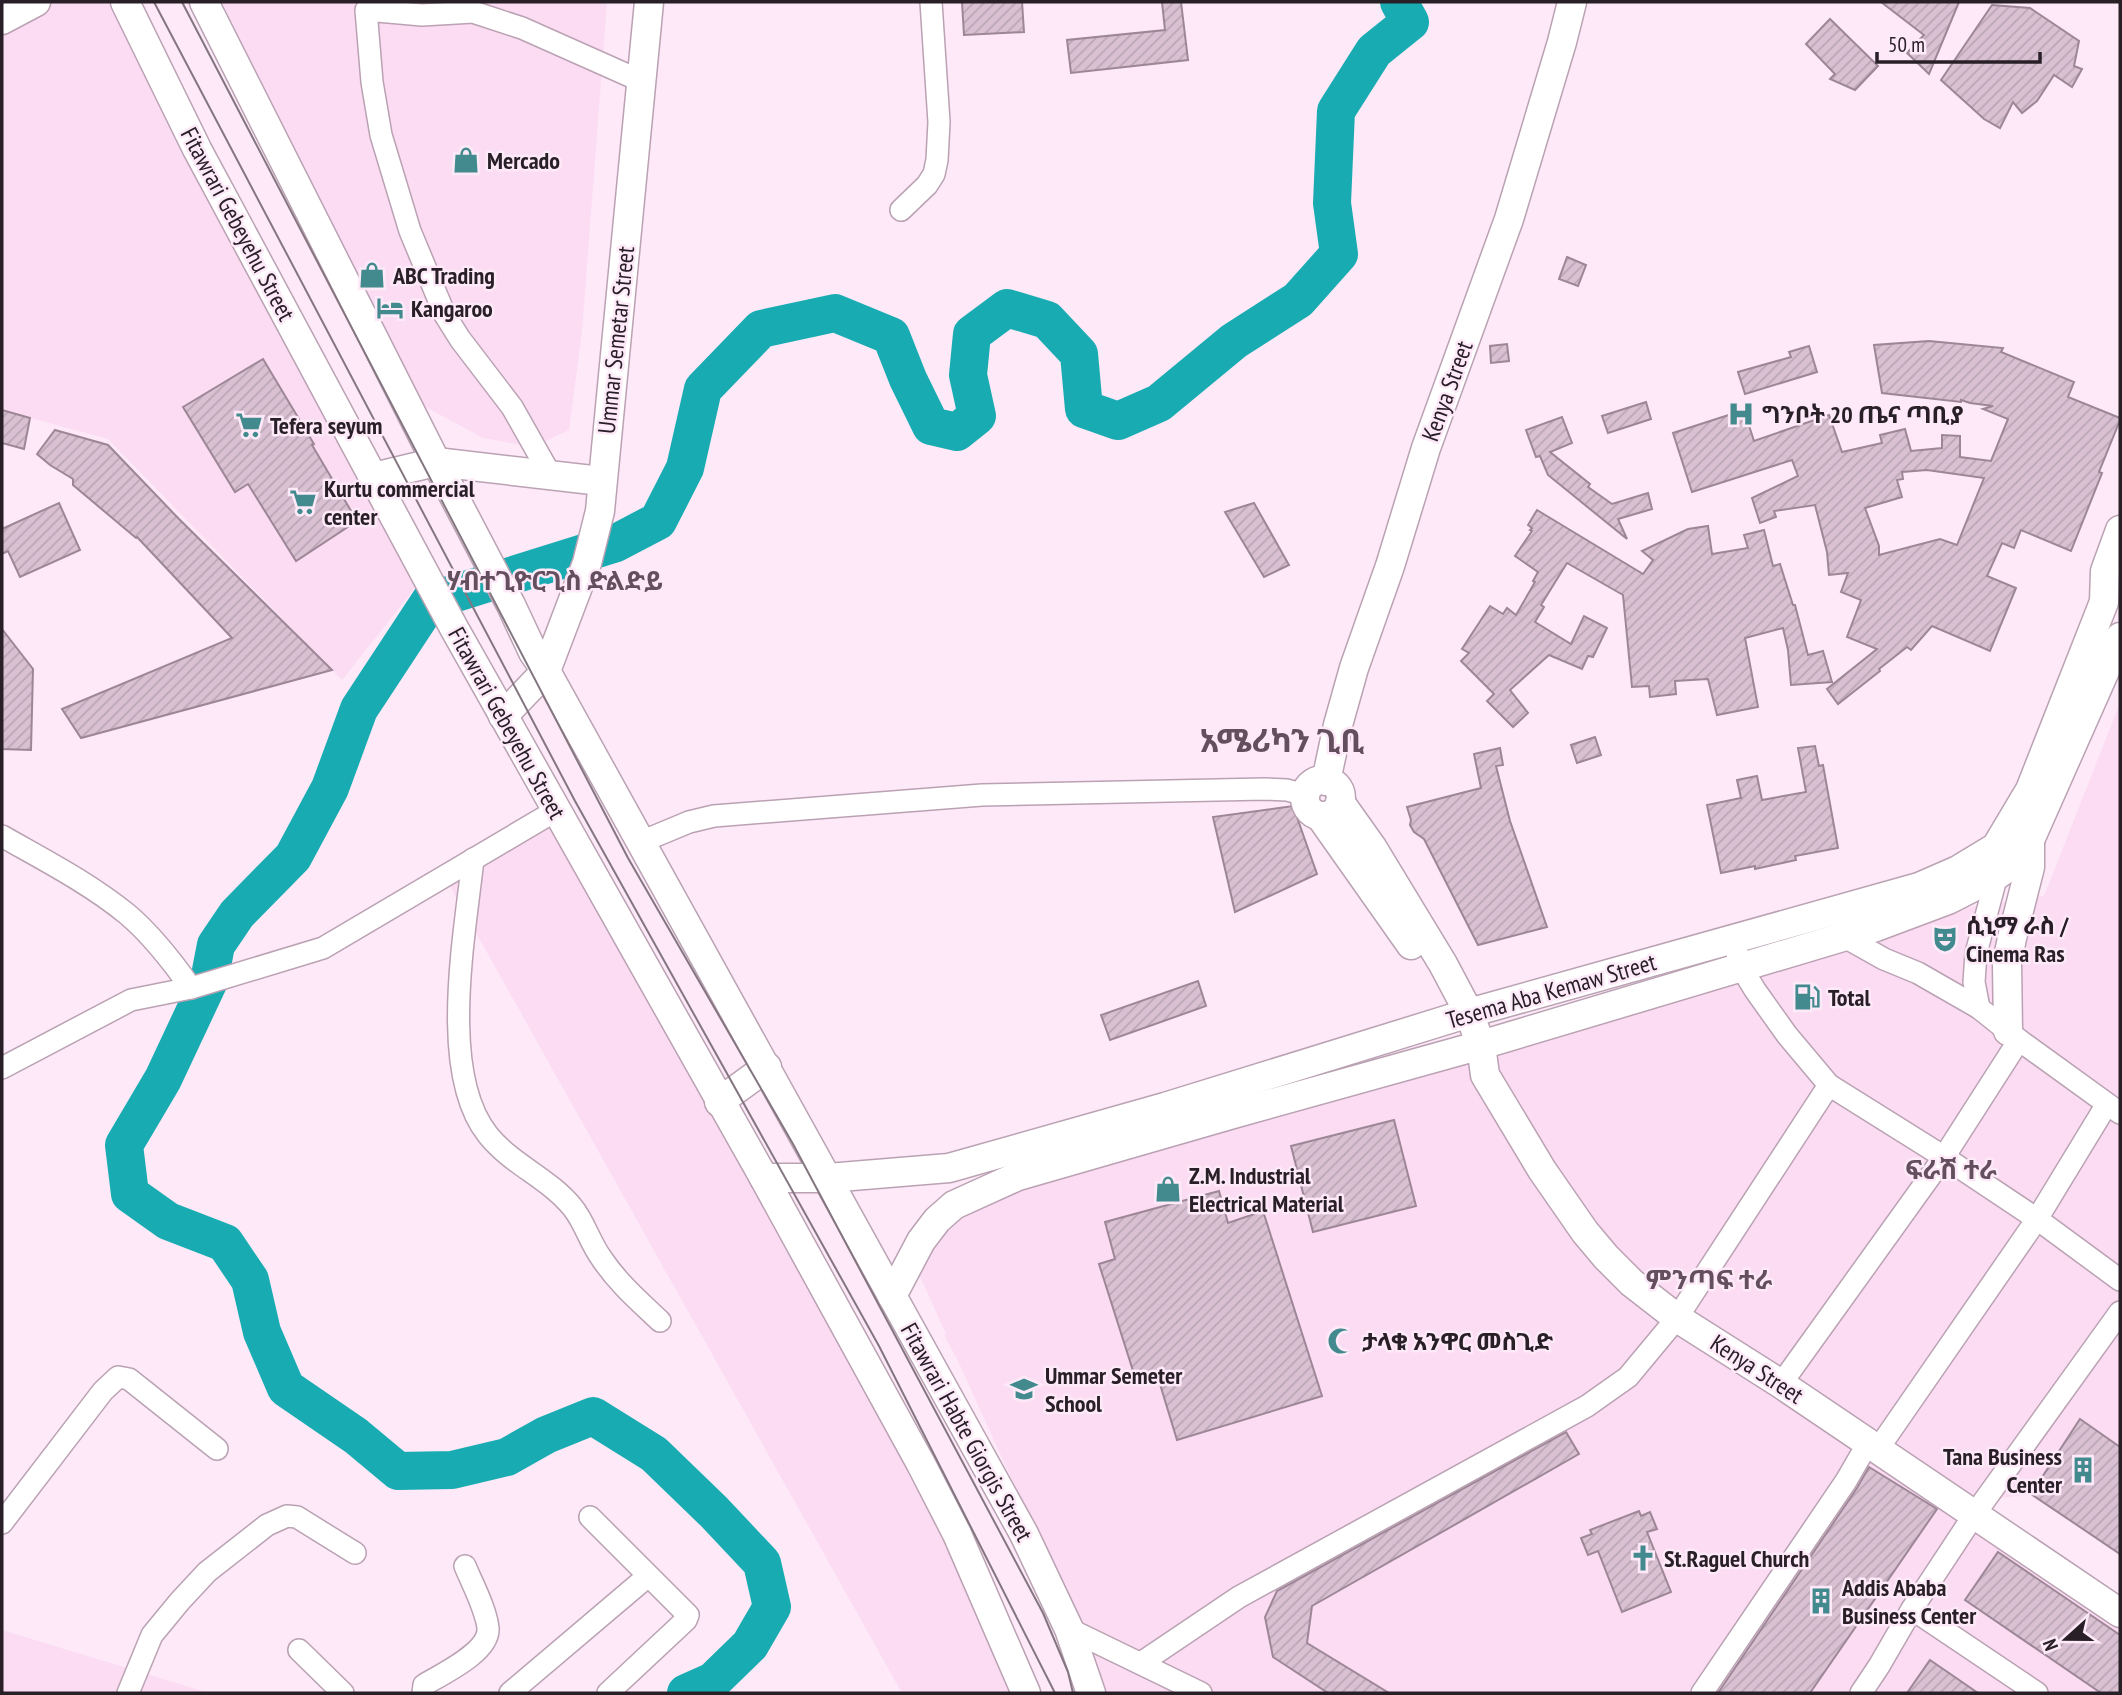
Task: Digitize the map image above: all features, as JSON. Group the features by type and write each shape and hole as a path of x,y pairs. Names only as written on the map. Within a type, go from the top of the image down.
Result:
{"main road":[{"path":"2,20 36,2"},
{"name":"Fitawrari Gebeyehu Street","path":"125,2 197,149 448,617 764,1178 921,1464 957,1534 1026,1693"},
{"path":"204,2 533,652 546,670 828,1178"},
{"name":"Ummar Semetar Street","path":"546,670 587,563 600,510 649,2"},
{"name":"Kenya Street","path":"1323,799 1338,725 1354,668 1390,566 1426,448 1509,219 1572,2"},
{"path":"373,477 436,462 601,481"},
{"name":"Tesema Aba Kemaw Street","path":"892,1296 922,1241 937,1220 954,1205 1018,1177 1473,1047 1876,927 1948,900 1997,861 2031,790 2112,608 2105,571 2120,530"},
{"name":"Tesema Aba Kemaw Street","path":"764,1178 828,1178 949,1168 1165,1107 1460,1016 1919,887 1958,870 1997,861 2010,866 2030,840 2120,637"},
{"path":"503,716 546,670"},
{"path":"1323,799 1355,821 1400,892 1443,964 1460,1016"},
{"path":"2013,1036 2007,964 2030,867 2030,840"},
{"name":"Kenya Street","path":"1460,1016 1485,1075 1542,1170 1585,1232 1632,1283 1677,1318 1781,1384 2120,1613"},
{"path":"719,1102 767,1068"},
{"name":"Fitawrari Habte Giorgis Street","path":"828,1178 1024,1534 1069,1629 1091,1693"}],"street":[{"path":"901,210 927,185 934,174 937,160 939,122 931,2"},
{"path":"551,476 512,407 460,340 432,288 410,231 381,135 372,82 366,10 422,15 473,12 522,28 641,82"},
{"path":"641,842 689,822 715,816 982,795 1264,789 1287,790 1323,799"},
{"path":"2,1069 131,1000 191,988 323,948 555,811"},
{"path":"2,836 59,868 127,914 164,951 191,988"},
{"path":"473,859 461,971 459,1019 461,1057 471,1109 504,1154 557,1190 574,1209 599,1256 614,1276 660,1321"},
{"path":"1979,1008 1974,982 1976,953 1997,861"},
{"path":"1702,1693 1846,1481 2114,1109 1979,1008 1918,973 1884,959 1843,936"},
{"path":"1733,939 1741,967 1755,990 1787,1035 1829,1084 2037,1219 2120,1280"},
{"path":"1781,1384 1944,1157 2013,1036"},
{"path":"1141,1663 1239,1597 1587,1406 1628,1377 1677,1318 1829,1084"},
{"path":"1861,1693 1974,1514 2120,1311"},
{"path":"2,1523 103,1391 118,1377 129,1379 217,1449"},
{"path":"128,1693 152,1635 180,1601 207,1572 267,1525 287,1517 298,1517 355,1553"},
{"path":"590,1517 687,1612 688,1617 608,1693"},
{"path":"423,1693 424,1685 473,1654 487,1636 485,1617 464,1566"},
{"path":"510,1693 648,1576"},
{"path":"1912,1609 2037,1693"},
{"path":"1069,1629 1201,1693"},
{"path":"299,1650 342,1693"}],"shaded area":[{"path":"15,2 108,2 370,479 426,574 342,680 108,439 2,410 2,17"},
{"path":"222,2 607,2 582,331 569,430 533,447 483,438 424,406 268,99"},
{"path":"2120,703 2120,1554 2031,1494 1968,1502 2120,1606 2120,1693 1106,1693 1104,1683 944,1335 946,1334 919,1274 955,1207 1952,910 2044,896"},
{"path":"552,819 784,1222 1023,1693 902,1693 447,881"},
{"path":"2,1630 209,1693 2,1693"}],"building":[{"path":"962,2 1022,2 1024,32 964,35"},
{"path":"1162,2 1181,2 1188,60 1071,73 1067,40 1165,30"},
{"path":"1881,2 1959,2 1929,74 1907,53 1924,35"},
{"path":"1992,5 2030,8 2079,41 2074,66 2082,69 2072,87 2054,75 2037,101 2022,113 2013,102 2000,128 1984,119 1941,80"},
{"path":"1830,19 1878,66 1855,90 1830,79 1835,74 1806,44"},
{"path":"1567,257 1586,265 1578,286 1559,279"},
{"path":"1929,341 2003,348 2001,352 2074,382 2068,397 2120,420 2071,551 2021,530 2014,548 2002,543 1987,576 2016,588 1990,651 1932,626 1911,650 1907,647 1838,704 1827,689 1877,649 1847,637 1861,600 1841,592 1848,573 1829,575 1827,552 1815,505 1774,511 1776,517 1760,523 1752,498 1798,476 1792,460 1692,492 1673,433 1744,410 1754,441 1829,415 1842,452 1882,443 1880,435 1905,429 1911,451 1942,448 1942,435 1960,436 1960,457 1991,461 2008,419 1983,409 1993,406 1961,400 1882,393 1874,345","holes":["1927,470 1984,478 1957,545 1940,539 1879,555 1879,546 1865,508 1902,497 1897,480 1903,479 1902,472"]},
{"path":"1507,344 1509,361 1491,363 1490,346"},
{"path":"1809,346 1817,372 1745,394 1738,372 1791,357 1789,352"},
{"path":"263,359 357,521 296,561 248,484 235,492 183,407"},
{"path":"1646,402 1651,419 1608,433 1602,416"},
{"path":"2,410 30,418 24,449 2,443"},
{"path":"1562,417 1572,443 1550,452 1590,484 1588,487 1612,504 1648,493 1652,509 1618,519 1627,539 1548,475 1540,456 1536,457 1526,430"},
{"path":"55,430 108,445 332,670 81,738 62,709 232,638 137,537 73,485 73,479 37,454"},
{"path":"59,503 80,550 20,577 8,551 2,554 2,529"},
{"path":"1254,503 1289,565 1264,577 1225,512"},
{"path":"1537,510 1643,574 1653,560 1642,551 1688,529 1708,526 1712,554 1748,548 1744,535 1764,530 1773,566 1780,564 1795,605 1808,655 1823,651 1832,682 1791,685 1783,628 1745,638 1758,707 1717,715 1708,679 1675,681 1676,694 1650,697 1649,686 1632,687 1623,595 1567,563 1541,605 1544,607 1535,622 1571,644 1584,616 1607,628 1593,657 1588,656 1582,669 1549,655 1510,690 1528,713 1513,727 1487,701 1494,694 1461,661 1469,653 1462,649 1490,606 1503,614 1507,608 1516,615 1535,582 1533,581 1538,572 1515,556 1532,531 1528,525"},
{"path":"2,629 33,669 31,750 2,749"},
{"path":"1595,737 1601,755 1577,763 1571,745"},
{"path":"1815,746 1819,766 1823,765 1838,848 1795,856 1796,860 1755,869 1755,866 1721,873 1707,805 1741,798 1737,780 1757,776 1762,800 1806,792 1798,748"},
{"path":"1500,748 1503,765 1496,766 1510,821 1547,927 1478,945 1424,839 1414,832 1410,825 1407,807 1481,788 1474,754"},
{"path":"1293,806 1317,874 1235,912 1213,817"},
{"path":"1198,981 1206,1006 1110,1040 1101,1015"},
{"path":"1394,1120 1416,1206 1313,1232 1291,1146"},
{"path":"1219,1191 1228,1223 1263,1211 1322,1396 1177,1440 1156,1371 1135,1377 1099,1264 1115,1259 1105,1222"},
{"name":"Tana Business Center","path":"2080,1419 2120,1447 2120,1554 2031,1494"},
{"path":"1566,1432 1579,1454 1312,1606 1307,1643 1389,1693 1328,1693 1273,1657 1265,1617 1277,1591"},
{"name":"Addis Ababa Business Center","path":"1869,1467 1937,1509 1810,1693 1718,1693 1857,1488"},
{"path":"1639,1511 1641,1516 1650,1512 1657,1529 1647,1532 1671,1592 1622,1612 1598,1551 1588,1555 1581,1538 1592,1534 1590,1530"},
{"path":"1998,1552 2120,1635 2120,1693 2101,1693 1965,1600"},
{"path":"1930,1660 1978,1693 1907,1693"}],"waterway":[{"path":"686,1693 713,1681 750,1645 772,1607 762,1563 714,1512 654,1454 593,1416 546,1435 507,1457 452,1470 398,1471 356,1436 286,1388 262,1332 250,1280 225,1243 168,1221 130,1194 124,1145 163,1079 209,981 216,945 237,914 293,857 330,788 359,709 430,601 616,543 658,521 685,468 703,389 761,329 835,313 891,336 931,426 957,432 977,416 968,375 972,334 1007,308 1047,320 1079,354 1084,409 1118,421 1159,403 1234,341 1298,300 1339,254 1332,203 1336,111 1374,51 1410,22 1399,2"}],"tram line":[{"path":"154,2 575,801 879,1346 1055,1693"},
{"path":"182,2 628,858 793,1144 1043,1613 1068,1672 1073,1693"}],"place":[{"name":"Mercado","path":"466,160"},
{"name":"ABC Trading","path":"372,275"},
{"name":"Kangaroo","path":"390,308"},
{"name":"ግንቦት 20 ጤና ጣቢያ","path":"1741,414"},
{"name":"Tefera seyum","path":"249,425"},
{"name":"Kurtu commercial center","path":"303,502"},
{"name":"ሲኒማ ራስ / Cinema Ras","path":"1945,939"},
{"name":"Total","path":"1807,997"},
{"name":"Z.M. Industrial Electrical Material","path":"1168,1189"},
{"name":"ታላቁ አንዋር መስጊድ","path":"1341,1341"},
{"name":"Ummar Semeter School","path":"1024,1389"},
{"name":"Tana Business Center","path":"2083,1470"},
{"name":"St.Raguel Church","path":"1643,1558"},
{"name":"Addis Ababa Business Center","path":"1821,1601"}],"district":[{"name":"ሃብተጊዮርጊስ ድልድይ","path":"555,580"},
{"name":"አሜሪካን ጊቢ","path":"1282,740"},
{"name":"ፍራሽ ተራ","path":"1951,1169"},
{"name":"ምንጣፍ ተራ","path":"1709,1279"}]}
